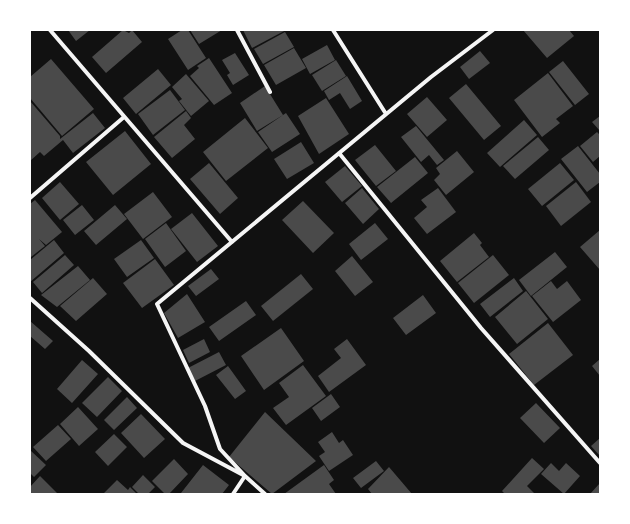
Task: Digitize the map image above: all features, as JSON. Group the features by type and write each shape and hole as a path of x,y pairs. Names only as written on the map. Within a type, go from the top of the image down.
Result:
{"street":[{"path":"50,30 232,242"},
{"path":"237,30 270,92"},
{"path":"333,30 386,114"},
{"path":"265,494 245,476 220,449 205,406 158,304 431,77 492,30"},
{"path":"30,198 124,117"},
{"path":"339,153 481,328 600,463"},
{"path":"30,298 89,351 183,443 245,476"},
{"path":"233,494 245,476"}],"building":[{"path":"68,30 90,30 76,41"},
{"path":"123,30 129,33 132,30 142,42 106,73 92,57"},
{"path":"182,30 188,30 206,58 188,70 168,39"},
{"path":"190,30 222,30 199,44"},
{"path":"243,30 286,30 252,48"},
{"path":"523,30 569,30 574,36 547,58"},
{"path":"285,32 294,47 263,64 254,49"},
{"path":"327,45 335,60 310,74 302,59"},
{"path":"294,48 306,68 276,85 264,65"},
{"path":"480,51 490,63 469,79 460,67"},
{"path":"235,53 249,75 233,85 227,75 230,73 222,60"},
{"path":"209,58 232,93 214,105 190,76 199,68 197,66"},
{"path":"51,59 94,109 62,136 30,98 30,77"},
{"path":"336,60 346,76 322,91 312,75"},
{"path":"563,61 589,94 575,105 549,72"},
{"path":"158,69 171,85 136,114 123,98"},
{"path":"548,73 573,106 556,119 560,123 542,137 514,100"},
{"path":"186,74 209,101 191,116 179,101 182,99 172,87"},
{"path":"347,76 362,101 350,109 340,93 329,100 324,91"},
{"path":"466,84 501,126 484,140 449,98"},
{"path":"265,86 283,115 257,131 240,103"},
{"path":"170,90 185,110 153,135 138,114"},
{"path":"427,97 447,120 427,137 407,114"},
{"path":"326,98 349,134 319,154 298,116"},
{"path":"30,101 60,136 60,139 93,113 105,128 73,153 63,140 44,156 40,152 30,161"},
{"path":"186,111 191,118 184,125 195,139 172,158 154,137"},
{"path":"286,113 300,134 272,152 258,132"},
{"path":"600,116 600,131 592,122"},
{"path":"245,118 268,148 226,181 203,152"},
{"path":"524,120 537,135 500,167 487,153"},
{"path":"416,126 444,160 437,165 429,155 421,162 401,137"},
{"path":"125,131 151,164 113,195 86,162"},
{"path":"597,132 600,135 600,156 593,162 580,146"},
{"path":"538,137 549,150 515,179 503,166"},
{"path":"301,142 314,163 287,179 274,159"},
{"path":"375,145 396,171 376,186 355,160"},
{"path":"578,146 600,174 600,182 587,192 561,159"},
{"path":"457,151 474,172 446,195 434,180 440,174 436,168"},
{"path":"415,157 428,173 391,203 377,187"},
{"path":"209,163 238,198 220,214 190,179"},
{"path":"560,163 574,180 542,206 528,189"},
{"path":"345,166 362,186 342,202 325,182"},
{"path":"60,182 79,204 60,220 42,198"},
{"path":"576,182 591,202 561,226 546,206"},
{"path":"362,188 379,209 363,224 345,203"},
{"path":"438,188 456,212 427,234 414,218 427,207 421,200"},
{"path":"153,192 172,217 143,239 124,214"},
{"path":"35,200 62,232 46,245 39,239 45,246 31,257 30,204"},
{"path":"303,201 334,233 313,253 282,220"},
{"path":"82,205 94,220 75,235 63,220"},
{"path":"115,205 127,219 96,245 84,231"},
{"path":"192,213 218,246 197,262 171,229"},
{"path":"166,223 186,251 165,267 145,239"},
{"path":"375,223 388,239 361,260 349,244"},
{"path":"600,230 600,270 580,247"},
{"path":"474,233 482,243 480,245 489,257 457,282 440,261"},
{"path":"54,240 64,253 30,282 30,260"},
{"path":"141,240 154,258 127,277 114,259"},
{"path":"555,252 567,267 531,296 519,280"},
{"path":"65,255 74,265 42,293 33,282"},
{"path":"493,255 509,275 474,303 458,283"},
{"path":"352,256 373,282 355,296 335,271"},
{"path":"155,259 174,285 142,308 123,283"},
{"path":"78,266 90,280 57,307 41,295"},
{"path":"211,269 219,279 196,296 188,286"},
{"path":"301,274 313,289 273,321 261,306"},
{"path":"93,278 107,294 76,321 60,306"},
{"path":"514,278 523,291 490,317 480,304"},
{"path":"551,281 557,289 567,281 581,300 553,322 532,296"},
{"path":"526,291 548,319 517,344 495,317"},
{"path":"187,294 205,322 178,338 164,313"},
{"path":"423,295 436,313 406,335 393,318"},
{"path":"246,301 256,315 219,341 209,327"},
{"path":"30,321 53,341 45,349 30,336"},
{"path":"548,323 573,355 534,385 509,354"},
{"path":"281,328 304,361 264,390 241,356"},
{"path":"204,339 210,352 189,363 183,350"},
{"path":"347,339 366,365 329,392 318,376 341,358 334,349"},
{"path":"219,352 226,365 195,381 188,368"},
{"path":"600,359 600,376 592,366"},
{"path":"82,360 98,374 72,403 57,389"},
{"path":"303,365 326,396 286,425 273,408 289,397 279,383"},
{"path":"228,366 246,391 235,399 216,375"},
{"path":"108,377 122,391 97,417 82,403"},
{"path":"331,394 340,407 321,421 312,408"},
{"path":"127,397 137,408 114,430 104,420"},
{"path":"536,403 560,428 544,443 520,418"},
{"path":"78,407 98,429 79,446 60,424"},
{"path":"265,412 316,461 272,494 229,457"},
{"path":"141,414 165,439 144,458 121,433"},
{"path":"58,425 71,439 46,461 33,447"},
{"path":"332,432 339,443 343,440 353,455 329,471 319,456 325,452 318,442"},
{"path":"114,434 127,447 108,466 95,452"},
{"path":"600,438 600,456 591,446"},
{"path":"30,450 46,465 34,477 30,473"},
{"path":"532,458 544,469 527,486 535,494 505,494 502,491"},
{"path":"174,459 188,474 169,494 165,494 152,481"},
{"path":"376,461 384,471 361,488 353,478"},
{"path":"551,463 559,471 566,463 580,476 564,494 541,474"},
{"path":"203,465 229,485 222,494 182,494 181,493"},
{"path":"324,465 334,480 329,484 336,494 284,494"},
{"path":"389,467 412,494 372,494 368,489"},
{"path":"143,475 155,487 148,494 139,494 132,487"},
{"path":"40,476 58,494 30,494 30,487"},
{"path":"117,480 128,490 130,487 137,494 103,494"},
{"path":"600,483 600,494 590,494"}]}
